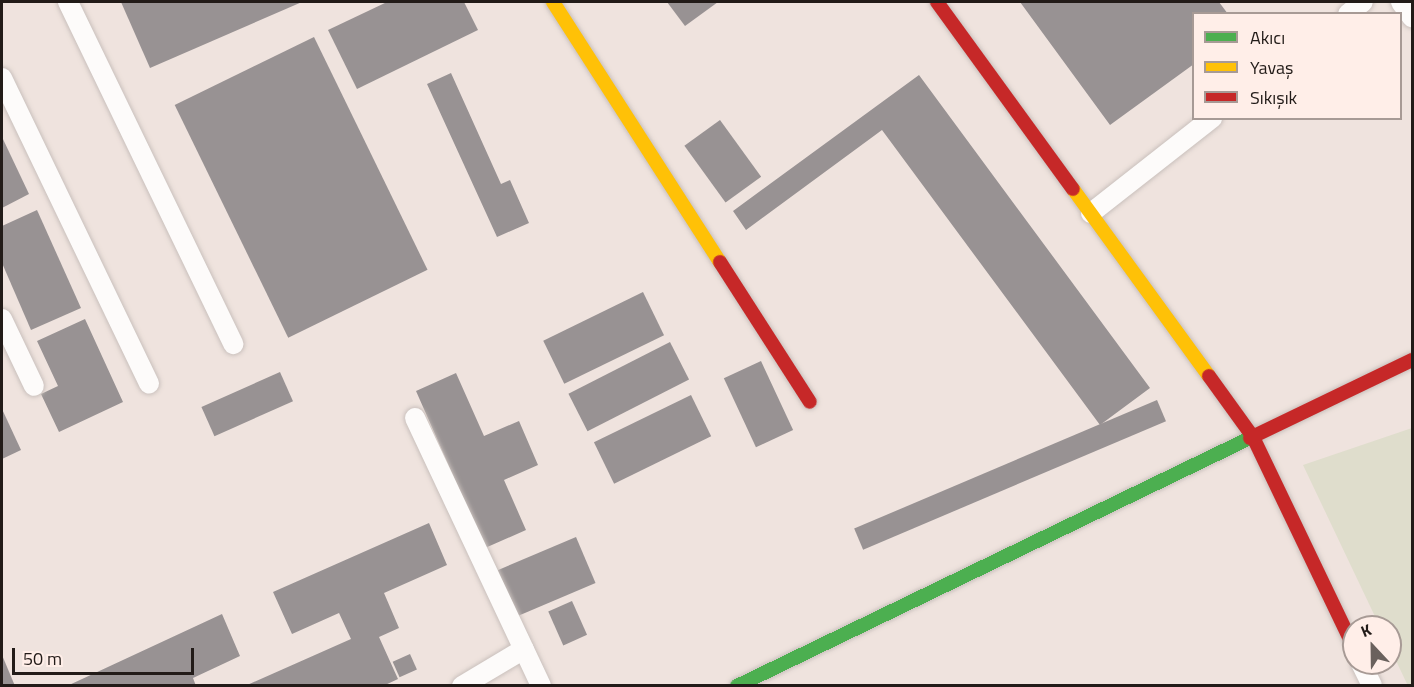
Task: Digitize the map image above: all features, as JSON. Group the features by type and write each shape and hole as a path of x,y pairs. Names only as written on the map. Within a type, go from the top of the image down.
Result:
{"street":[{"path":"68,2 233,344"},
{"path":"553,2 810,402"},
{"path":"937,2 1253,437 1342,623"},
{"path":"1350,12 1363,2"},
{"path":"1401,2 1413,17"},
{"path":"2,78 149,384"},
{"path":"1090,213 1209,120"},
{"path":"2,319 34,386"},
{"path":"737,686 1413,360"},
{"path":"415,418 542,686"},
{"path":"462,686 524,649"}],"shaded area":[{"path":"1412,428 1412,685 1408,686 1402,673 1402,615 1374,615 1303,465"}],"building":[{"path":"121,2 302,2 150,68"},
{"path":"387,2 464,2 478,30 357,89 328,30"},
{"path":"667,2 718,2 685,26"},
{"path":"1020,2 1219,2 1226,12 1192,12 1192,65 1110,125"},
{"path":"314,37 428,270 288,338 175,105"},
{"path":"451,73 501,184 510,180 529,223 497,237 427,84"},
{"path":"919,75 1150,388 1100,425 882,130 746,230 733,211"},
{"path":"720,120 761,177 726,202 684,146"},
{"path":"2,137 29,194 2,208"},
{"path":"37,210 81,308 31,330 2,263 2,226"},
{"path":"643,292 664,335 564,384 543,341"},
{"path":"85,319 123,402 59,432 41,394 58,386 37,341"},
{"path":"670,342 689,379 587,431 568,394"},
{"path":"761,361 793,430 756,447 724,378"},
{"path":"280,372 293,401 214,436 201,407"},
{"path":"456,373 484,436 519,421 538,465 504,480 526,530 485,548 416,391"},
{"path":"691,395 711,436 614,484 594,442"},
{"path":"1157,400 1166,421 863,550 854,529"},
{"path":"2,409 21,450 2,459"},
{"path":"429,523 447,565 384,593 399,628 379,637 398,679 383,686 245,686 351,639 339,613 292,634 273,592"},
{"path":"576,537 596,583 515,617 496,571"},
{"path":"572,601 587,635 563,645 548,612"},
{"path":"222,614 240,656 193,678 196,686 67,686"},
{"path":"410,654 417,670 400,677 393,662"},
{"path":"2,655 15,686 2,686"}],"traffic: fast":[{"path":"737,686 1250,438"}],"traffic: slow":[{"path":"553,2 720,262"},
{"path":"1073,189 1209,376"}],"traffic: jam":[{"path":"937,2 1073,189"},
{"path":"720,262 810,402"},
{"path":"1250,438 1412,360"},
{"path":"1209,376 1253,437 1342,623"}]}
